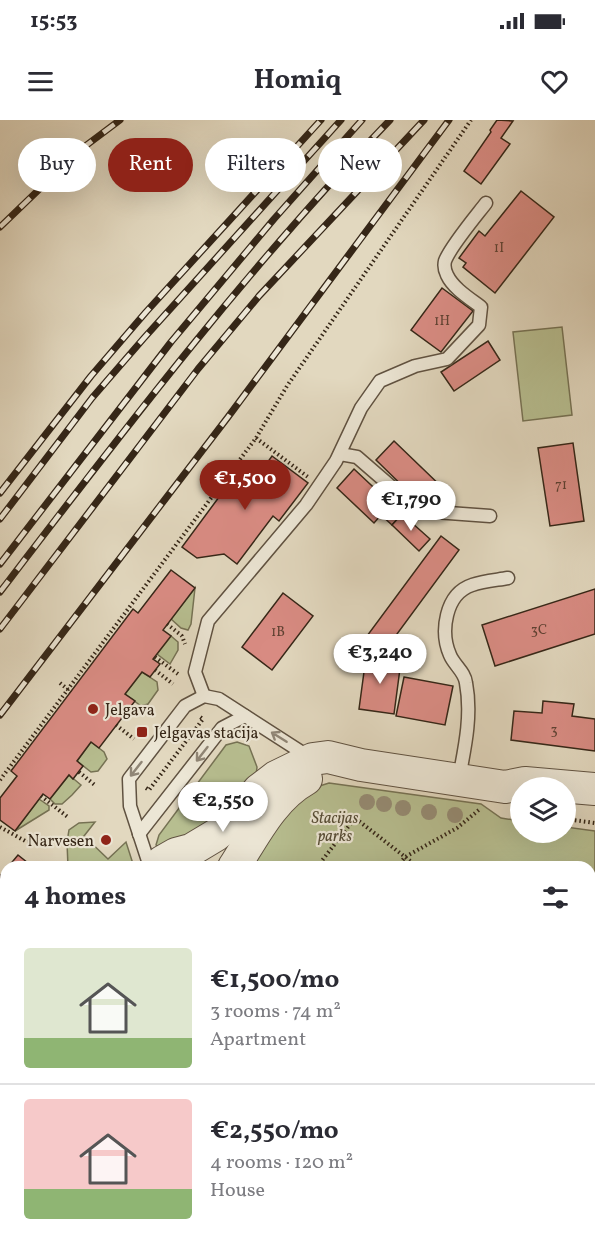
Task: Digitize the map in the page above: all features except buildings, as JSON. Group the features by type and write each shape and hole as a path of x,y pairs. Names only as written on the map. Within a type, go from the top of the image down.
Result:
{"street":[{"path":"164,861 176,854 191,850 216,835 232,821 259,790 276,777 313,759 328,757 464,794 505,798 525,783 595,789"},
{"path":"238,861 276,803 295,785 315,776 340,772 362,765"},
{"path":"576,806 595,808"},
{"path":"191,850 207,852 222,861"}],"lane":[{"path":"204,696 195,672 208,621 306,505 340,454 362,408 380,381 415,366 447,359 479,325 480,308 452,282 444,269 445,261 451,251 486,203"},
{"path":"340,454 357,457 409,502 435,512 490,516"},
{"path":"464,794 470,704 466,679 451,657 445,638 448,611 458,594 471,585 508,578"},
{"path":"148,861 130,806 129,779 186,706 204,696 219,699 313,759"},
{"path":"139,834 222,728 245,716"}],"path":[{"path":"0,780 69,691 256,438 287,386 471,120"},
{"path":"256,438 319,486"},
{"path":"167,624 182,636 187,648"},
{"path":"155,657 178,674"},
{"path":"155,670 172,684"},
{"path":"60,683 69,691"},
{"path":"116,725 134,739"},
{"path":"79,772 96,786"},
{"path":"464,794 480,808"},
{"path":"41,796 69,818"},
{"path":"402,861 457,828 480,808 505,798"},
{"path":"322,861 355,818 410,861"},
{"path":"576,820 595,823"},
{"path":"0,827 27,842 53,839"}],"green space":[{"path":"562,327 572,415 523,421 513,332"},
{"path":"195,588 191,624 188,630 181,628 171,619"},
{"path":"171,636 178,642 178,650 170,664 157,654"},
{"path":"142,672 157,682 158,690 148,704 141,706 125,694"},
{"path":"91,742 104,752 107,759 98,771 91,772 77,761"},
{"path":"237,742 249,746 257,767 255,784 231,813 162,849 156,845 159,835 226,745"},
{"path":"69,775 81,785 62,804 55,804 50,799"},
{"name":"Stacijas parks","path":"329,783 481,804 501,818 510,819 510,843 576,843 576,828 595,831 595,861 254,861 260,847 310,789"},
{"path":"39,799 49,806 49,810 15,831"},
{"path":"95,822 84,836 108,859 126,842 132,861 68,861 69,830 79,823"}],"railway":[{"path":"0,227 80,150 120,120"},
{"path":"0,493 91,376 146,312 321,120"},
{"path":"0,519 92,398 341,120"},
{"path":"0,564 171,342 274,219 362,120"},
{"path":"0,592 188,350 287,233 390,120"},
{"path":"0,629 198,369 259,296 424,120"},
{"path":"0,715 228,417 449,120"}],"place":[{"name":"Jelgava","path":"93,709"},
{"name":"Jelgavas stacija","path":"142,732"},
{"name":"Narvesen","path":"106,840"}]}
